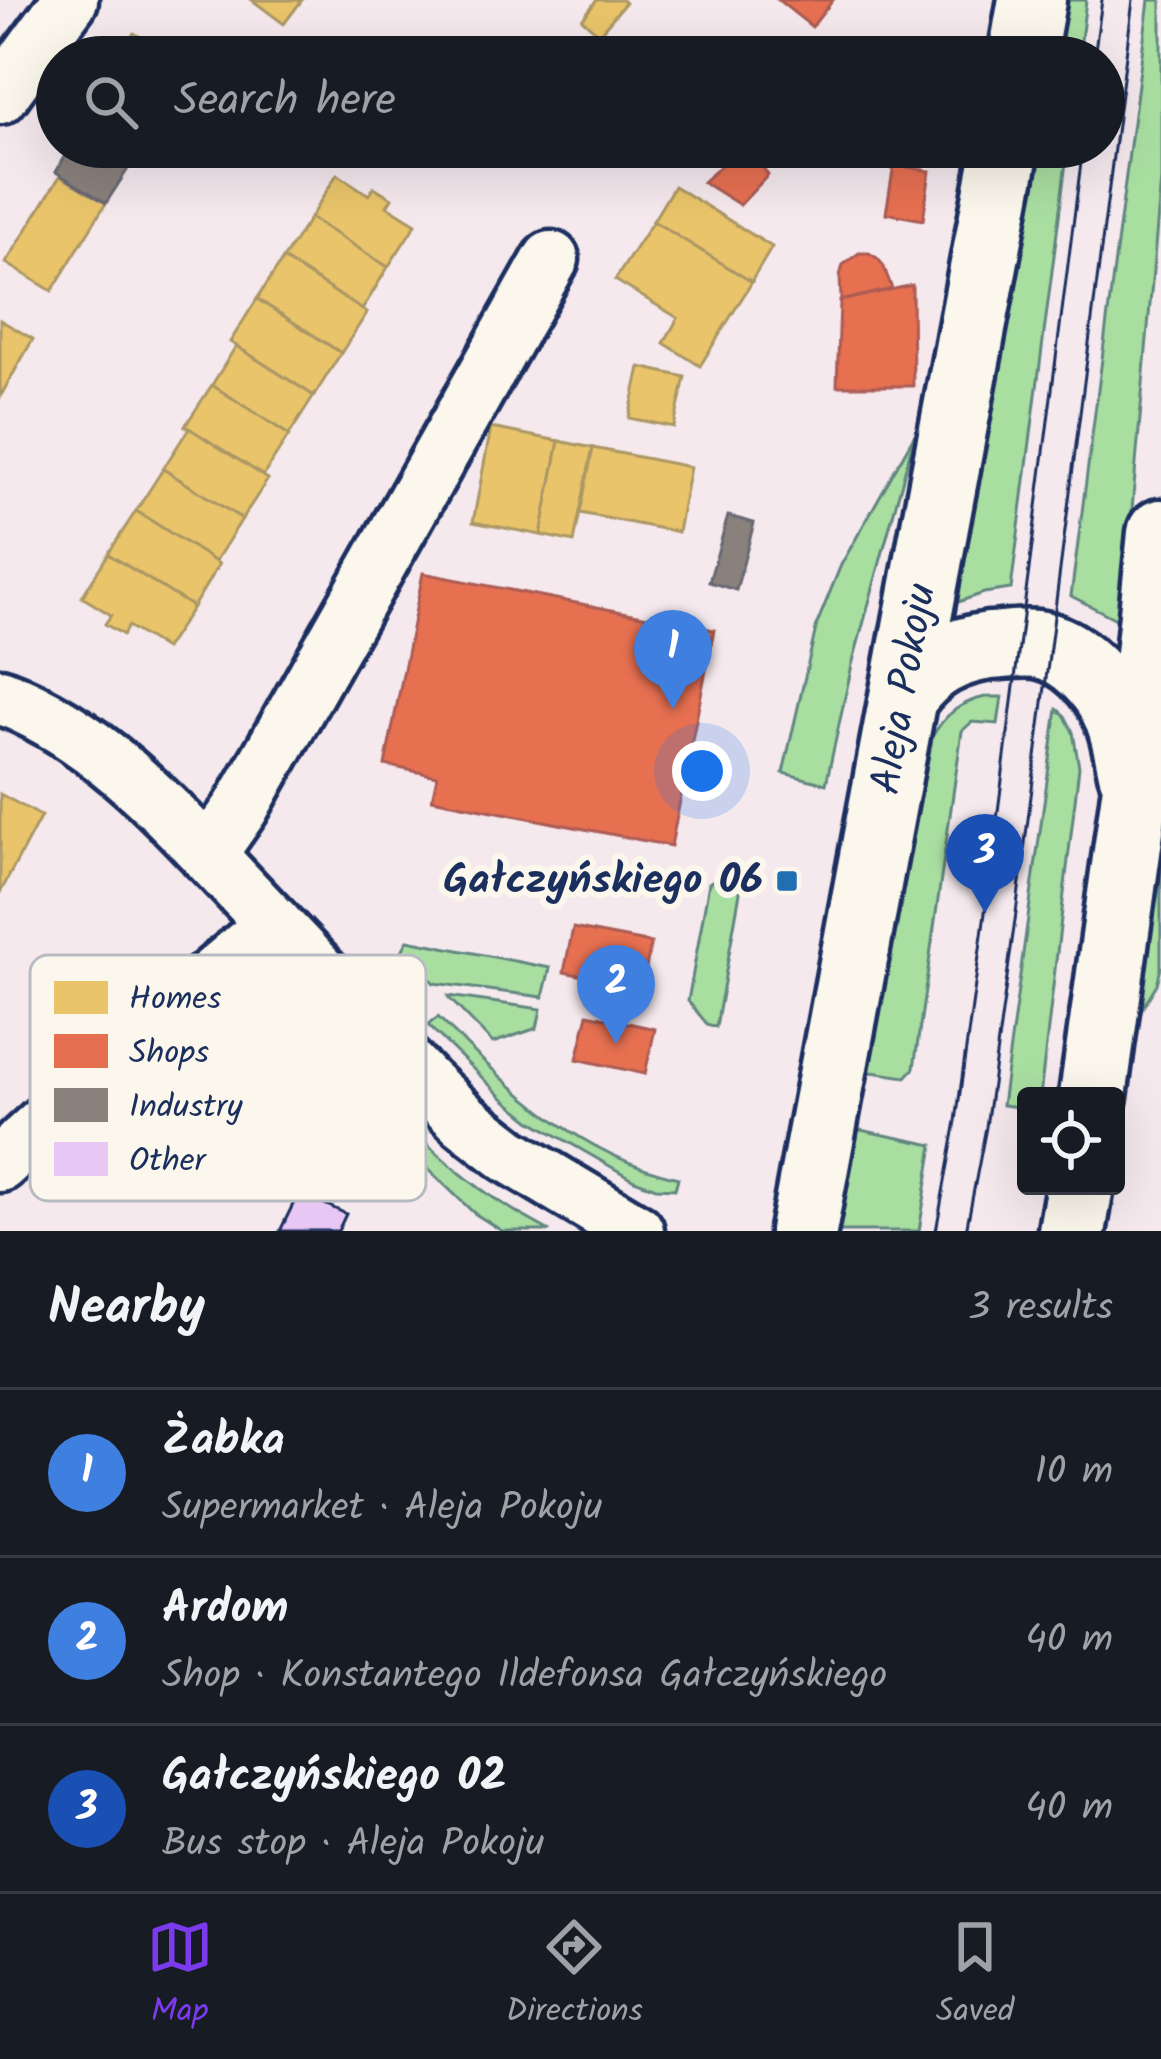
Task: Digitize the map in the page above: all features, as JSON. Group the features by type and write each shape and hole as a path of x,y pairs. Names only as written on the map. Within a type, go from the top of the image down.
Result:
{"main road":[{"path":"1026,36 1032,0"},
{"name":"Aleja Pokoju","path":"803,1231 1002,168"},
{"path":"1095,1087 1136,787 1161,533"},
{"path":"904,696 930,667 960,652 1019,643 1051,647 1084,669 1118,715 1136,787"},
{"path":"1072,1231 1078,1195"}],"street":[{"path":"44,36 70,0"},
{"path":"0,96 36,47"},
{"path":"208,855 241,808 551,259"},
{"path":"0,696 25,705 83,740 145,792 303,955"},
{"path":"238,955 274,925"},
{"path":"426,1084 465,1121 542,1176 636,1231"},
{"path":"0,1164 30,1136"}],"green space":[{"path":"1061,0 1086,0 1082,36 1055,36"},
{"path":"1149,0 1161,0 1161,179 1123,612 1116,619 1071,596"},
{"path":"1030,168 1065,168 1011,589 953,601"},
{"path":"915,434 852,665 826,784 783,773 817,624 841,565"},
{"path":"985,697 1002,697 998,724 972,722 962,731 914,1068 906,1077 864,1071 924,752 947,716"},
{"path":"1057,709 1073,732 1079,767 1041,1087 1017,1087 1017,1107 1002,1105"},
{"path":"1161,835 1161,968 1138,1015 1133,1014"},
{"path":"718,877 742,881 716,1027 707,1024 688,1001 709,883"},
{"path":"408,940 550,968 543,997 434,983 426,975 426,955 402,951"},
{"path":"448,996 541,1009 537,1028 493,1043"},
{"path":"438,1017 547,1115 608,1153 678,1178 675,1189 634,1180 530,1120 428,1025"},
{"path":"851,1128 933,1145 919,1231 834,1231"},
{"path":"426,1142 498,1201 550,1231 502,1231 474,1213 426,1167"}],"building: Homes":[{"path":"252,0 302,0 284,24"},
{"path":"597,0 625,3 599,34 582,19"},
{"path":"337,174 369,195 374,187 392,198 387,206 416,224 388,267 310,218"},
{"path":"60,176 106,203 52,291 6,263"},
{"path":"674,186 772,247 751,282 653,221"},
{"path":"310,218 388,267 362,310 283,259"},
{"path":"653,221 752,282 700,366 664,343 678,318 615,280"},
{"path":"283,259 367,313 341,353 257,299"},
{"path":"257,299 341,353 314,396 230,342"},
{"path":"0,320 33,339 0,397"},
{"path":"236,346 314,396 289,435 212,385"},
{"path":"640,367 685,377 674,427 629,418"},
{"path":"212,385 289,435 263,476 185,426"},
{"path":"189,428 268,479 242,519 163,469"},
{"path":"491,428 559,441 541,535 473,522"},
{"path":"559,441 593,448 574,542 541,535"},
{"path":"593,448 690,467 678,532 580,513"},
{"path":"163,469 242,519 215,562 136,511"},
{"path":"136,511 219,564 193,607 108,554"},
{"path":"108,554 193,607 165,649 128,626 123,635 105,624 111,615 82,597"},
{"path":"0,794 41,816 0,893"}],"building: Shops":[{"path":"778,0 833,0 812,27"},
{"path":"718,168 763,168 768,175 740,205 703,182"},
{"path":"894,168 930,171 923,220 886,213"},
{"path":"859,253 877,258 892,289 841,301 843,265"},
{"path":"912,285 913,386 837,386 840,301"},
{"path":"423,573 714,630 671,846 432,799 437,776 385,765"},
{"path":"573,928 651,943 642,988 564,972"},
{"path":"588,1014 655,1029 645,1074 577,1059"}],"building: Industry":[{"path":"58,168 129,168 106,203 56,172"},
{"path":"728,516 754,523 736,590 709,582"}],"building: Other":[{"path":"295,1201 318,1201 346,1214 338,1231 280,1231"}],"tram line":[{"path":"1097,36 1102,0"},
{"path":"1125,62 1133,0"},
{"path":"936,1231 985,913 1080,168"},
{"path":"966,1231 986,1127 1016,913 1111,168"}],"place":[{"name":"Żabka","path":"673,709"},
{"name":"Gałczyńskiego 06","path":"787,881"},
{"name":"Gałczyńskiego 02","path":"985,913"},
{"name":"Ardom","path":"616,1044"}]}
